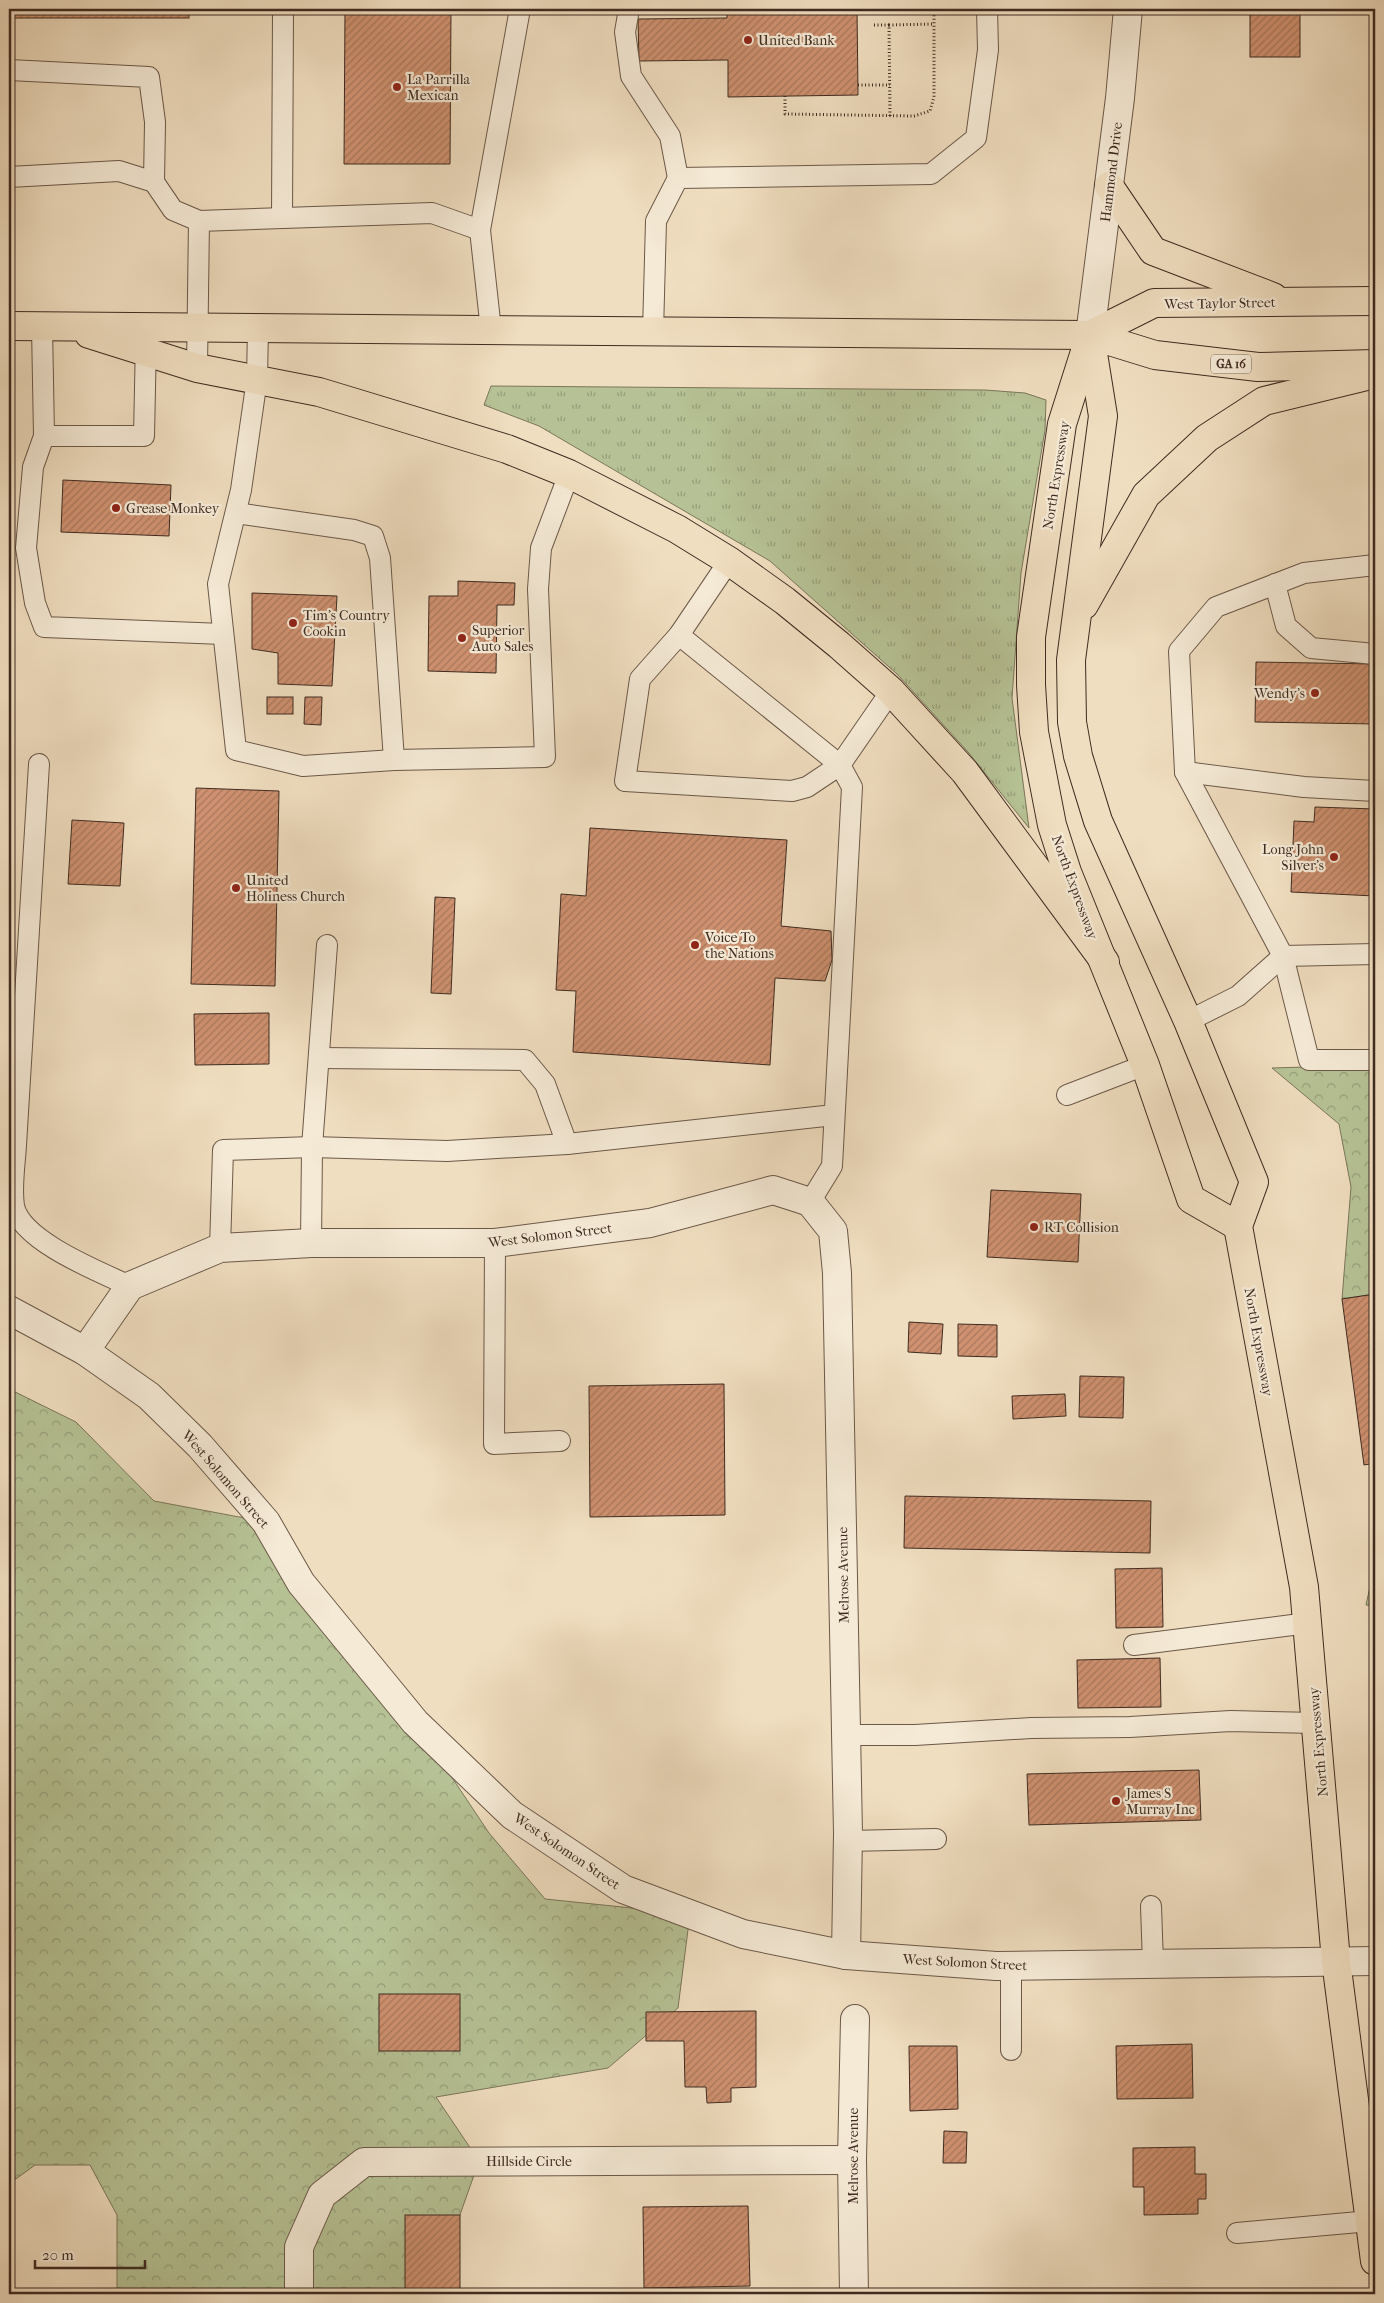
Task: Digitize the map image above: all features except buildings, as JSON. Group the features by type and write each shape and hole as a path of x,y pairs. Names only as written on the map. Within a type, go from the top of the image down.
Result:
{"main road":[{"path":"1110,186 1153,251 1286,302"},
{"name":"West Taylor Street","path":"1090,335 1154,304 1375,301"},
{"path":"9,326 1090,335 1103,416 1071,660 1070,688 1078,756 1086,788 1098,821 1188,1021 1254,1182 1238,1226"},
{"path":"54,326 197,368 319,392 507,449 569,474 647,513 729,561 793,607 891,691 965,772 1105,962"},
{"name":"GA 16","path":"1090,335 1155,355 1258,366 1375,364"},
{"name":"North Expressway","path":"1090,335 1062,424 1031,637 1031,685 1034,732 1052,825 1081,909 1105,962 1145,1065 1191,1199 1238,1226 1304,1587 1336,1961 1375,2261"},
{"path":"1078,617 1146,494 1207,438 1264,401 1375,374"}],"street":[{"name":"Hammond Drive","path":"1090,335 1110,186 1128,9"},
{"name":"West Solomon Street","path":"130,1286 220,1248 311,1244 495,1243 650,1223 773,1190 810,1202"},
{"name":"Melrose Avenue","path":"810,1202 833,1231 837,1274 848,1841 846,1955"},
{"path":"85,1351 130,1286"},
{"name":"West Solomon Street","path":"9,1310 85,1351 149,1396 200,1446 266,1522 301,1583 415,1722 512,1815 623,1889 743,1934 846,1955 1011,1966 1375,1961"},
{"name":"Melrose Avenue","path":"854,2294 852,2160 855,2019"},
{"name":"Hillside Circle","path":"299,2294 299,2247 322,2195 364,2162 852,2160"}],"lane":[{"path":"282,218 283,9"},
{"path":"492,330 480,230 520,9"},
{"path":"629,9 625,32 631,76 670,136 678,178 656,221 652,332"},
{"path":"678,178 931,174 976,138 988,50 987,9"},
{"path":"9,70 149,77 156,122 154,182"},
{"path":"9,177 119,171 154,182 174,210 199,221 432,214 480,230"},
{"path":"197,368 199,221"},
{"path":"54,326 44,436 33,467 26,548 34,603 44,627 223,634"},
{"path":"44,436 144,436 146,327"},
{"path":"258,328 257,379 241,490 218,584 236,750 303,766 394,760 545,757 538,589 541,548 569,474"},
{"path":"236,513 354,530 373,536 380,558 394,760"},
{"path":"729,561 679,635 640,680 625,781 792,791 807,787 840,765 891,691"},
{"path":"1375,565 1304,573 1216,607 1179,651 1185,772 1283,956 1309,1060 1375,1060"},
{"path":"1275,584 1286,626 1311,648 1375,654"},
{"path":"679,635 840,765 852,787 832,1166 810,1202"},
{"path":"39,764 14,1207 25,1228 63,1254 130,1286"},
{"path":"1185,772 1304,787 1375,791"},
{"path":"311,1244 312,1147 327,945"},
{"path":"1188,1021 1238,996 1283,956 1375,954"},
{"path":"319,1058 525,1060 545,1084 567,1144"},
{"path":"1067,1095 1145,1065"},
{"path":"220,1248 223,1150 312,1147 447,1151 567,1144 834,1115"},
{"path":"495,1243 494,1444 560,1441"},
{"path":"1134,1645 1308,1622"},
{"path":"846,1735 916,1735 1031,1728 1130,1727 1231,1721 1316,1723"},
{"path":"848,1841 936,1839"},
{"path":"1151,1906 1153,1964"},
{"path":"1011,1966 1011,2050"},
{"path":"1236,2233 1370,2222"}],"path":[{"path":"785,96 785,114 914,116 930,111 934,97 934,9"},
{"path":"874,25 934,24"},
{"path":"889,25 890,116"},
{"path":"858,85 890,85"}],"green space":[{"path":"491,386 985,390 1025,393 1046,400 1045,430 1021,573 1012,698 1029,828 968,752 897,674 770,561 539,426 484,405"},
{"path":"1375,1065 1375,1294 1342,1299 1351,1187 1339,1124 1272,1068"},
{"path":"9,1389 76,1422 154,1501 266,1522 415,1722 489,1833 545,1899 690,1914 678,2008 608,2068 436,2097 479,2161 432,2294 117,2294 117,2215 90,2165 35,2165 9,2184"},
{"path":"1375,1564 1375,1606 1366,1605"}],"place":[{"name":"United Bank","path":"748,40"},
{"name":"La Parrilla Mexican","path":"397,87"},
{"name":"Grease Monkey","path":"116,508"},
{"name":"Tim's Country Cookin","path":"293,623"},
{"name":"Superior Auto Sales","path":"462,638"},
{"name":"Wendy's","path":"1315,693"},
{"name":"Long John Silver's","path":"1334,857"},
{"name":"United Holiness Church","path":"236,888"},
{"name":"Voice To the Nations","path":"695,945"},
{"name":"RT Collision","path":"1034,1227"},
{"name":"James S Murray Inc","path":"1116,1801"}]}
